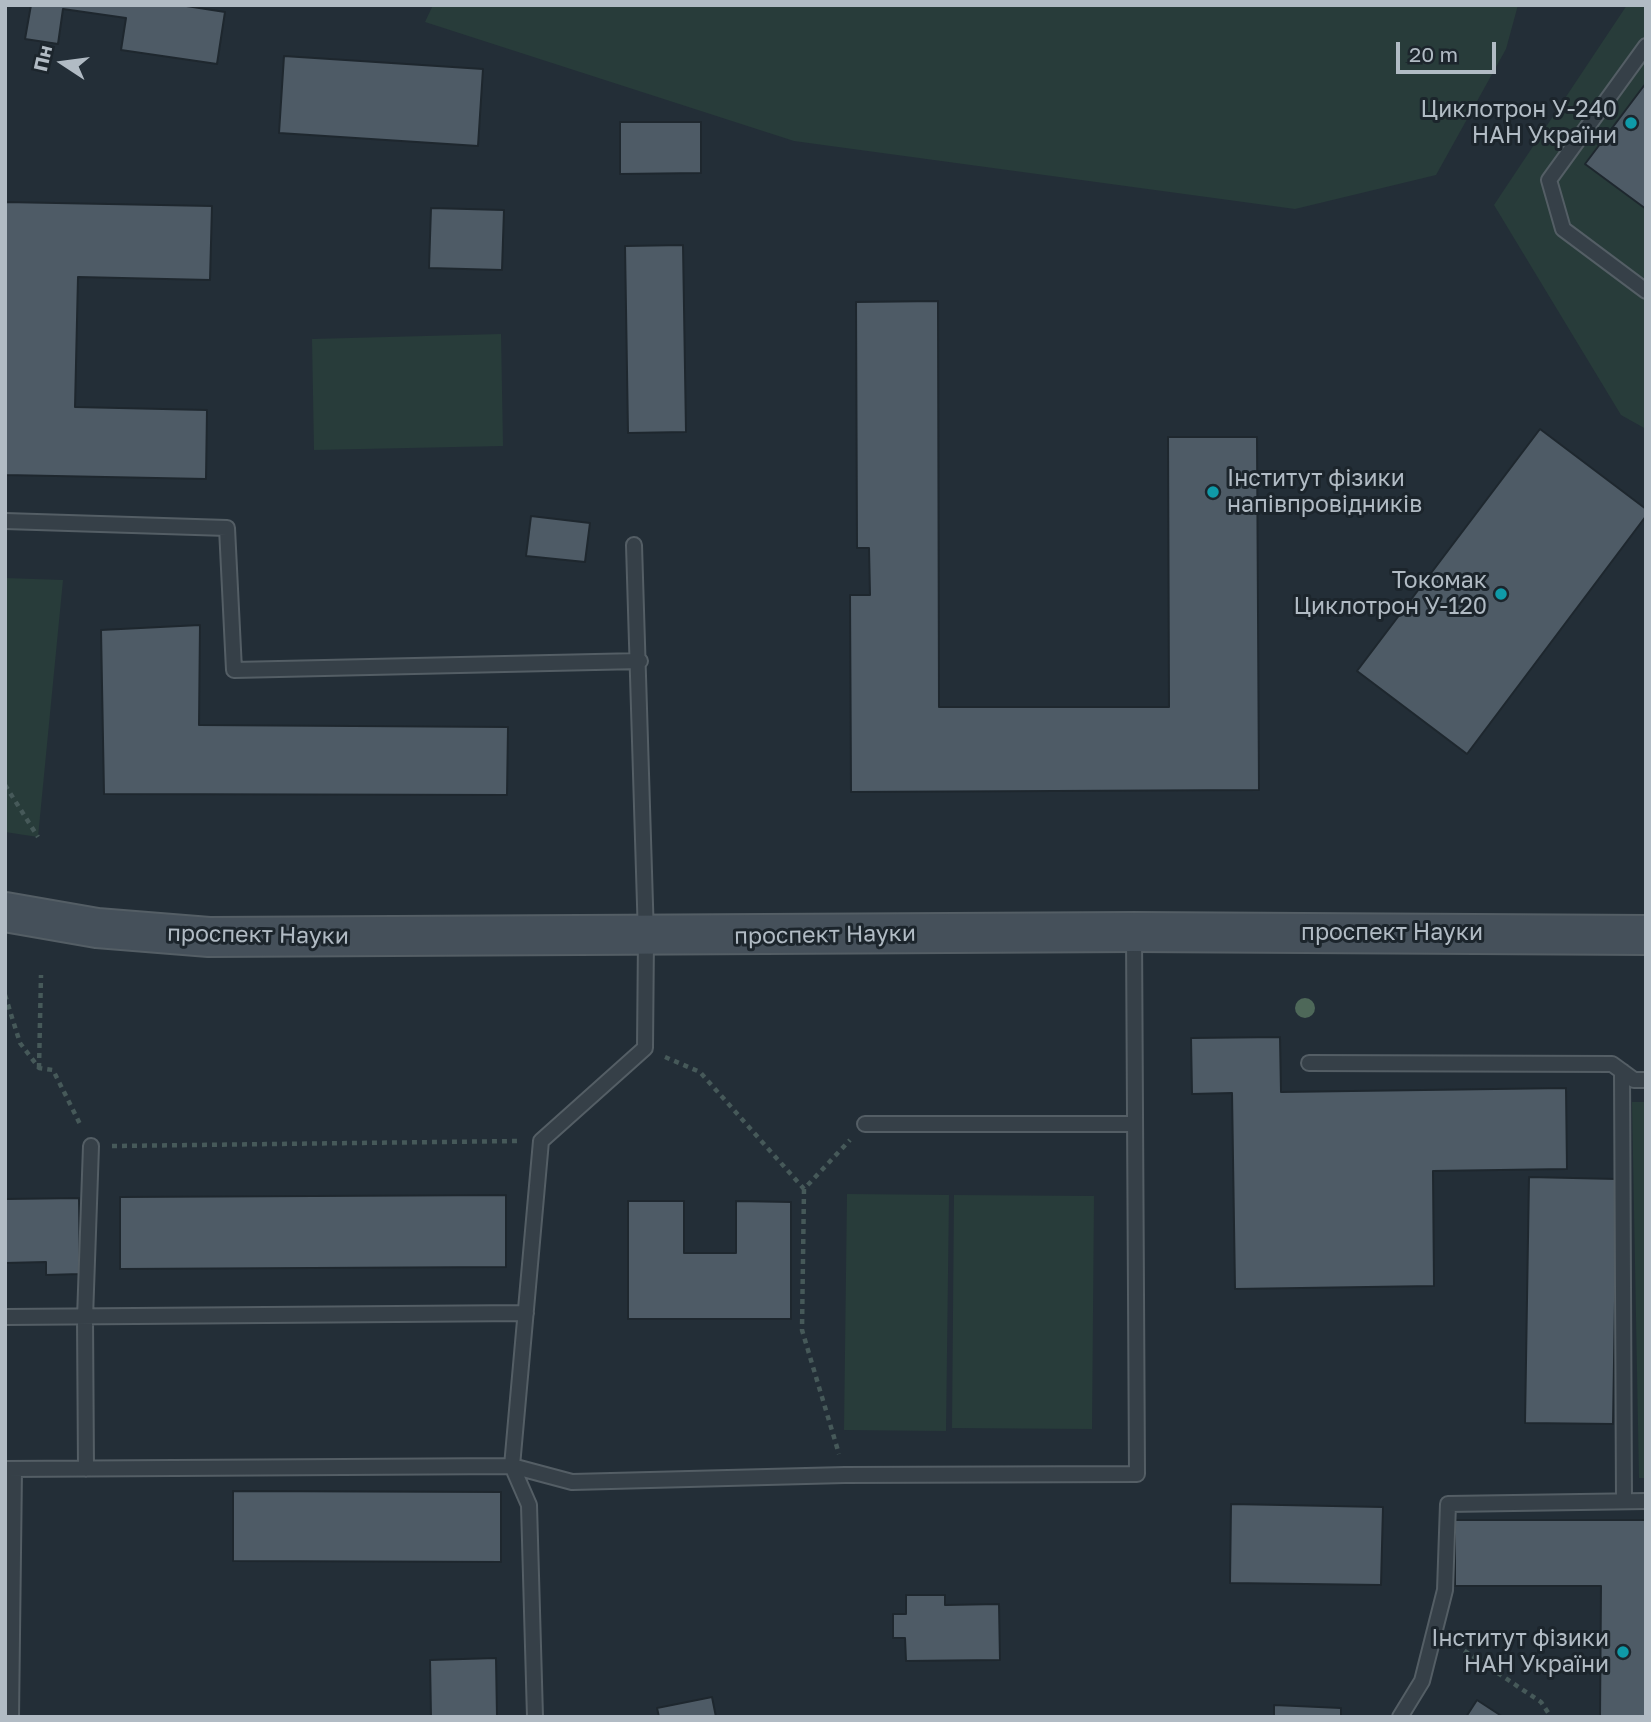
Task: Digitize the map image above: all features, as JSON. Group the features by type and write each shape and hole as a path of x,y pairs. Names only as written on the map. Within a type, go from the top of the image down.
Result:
{"main road":[{"name":"проспект Науки","path":"5,912 97,928 209,937 646,937 1133,932 1646,934"}],"lane":[{"path":"1646,46 1549,180 1563,229 1646,291"},
{"path":"5,521 227,528 234,670 640,661"},
{"path":"535,1717 528,1505 512,1466 541,1141 645,1048 646,937 640,661 634,545"},
{"path":"11,1717 9,1470 512,1466 572,1482 845,1475 1137,1475 1133,932"},
{"path":"1308,1063 1612,1064 1634,1080 1646,1080"},
{"path":"1622,1071 1624,1501"},
{"path":"865,1124 1133,1124"},
{"path":"86,1469 85,1318 90,1146"},
{"path":"5,1317 526,1313"},
{"path":"1400,1717 1422,1681 1445,1590 1448,1504 1646,1501"}],"path":[{"path":"5,785 38,837"},
{"path":"39,1068 41,975"},
{"path":"5,995 20,1043 39,1068 53,1070 90,1146 541,1141"},
{"path":"645,1048 700,1072 804,1189"},
{"path":"845,1475 802,1331 804,1189 865,1124"},
{"path":"1435,1631 1541,1702 1551,1717"}],"green space":[{"path":"433,5 1518,5 1506,49 1436,175 1295,209 794,141 425,22"},
{"path":"1627,5 1646,5 1646,429 1621,415 1494,205"},
{"path":"501,334 503,446 314,450 312,339"},
{"path":"5,578 63,580 38,837 5,832"},
{"path":"1632,1102 1646,1102 1646,1478 1639,1478"},
{"path":"847,1194 949,1195 946,1431 844,1430"},
{"path":"954,1195 1094,1196 1092,1429 952,1428"}],"building":[{"path":"31,5 180,5 225,12 217,64 121,50 126,18 63,9 58,44 25,39"},
{"path":"284,56 483,69 478,146 279,133"},
{"name":"Циклотрон У-240 НАН України","path":"1646,83 1646,209 1585,164"},
{"path":"620,122 701,122 701,173 620,174"},
{"path":"5,202 212,206 210,280 78,277 75,407 207,410 206,479 5,475"},
{"path":"431,208 504,210 502,270 429,268"},
{"path":"683,245 686,432 628,433 625,246"},
{"name":"Інститут фізики напівпровідників","path":"938,301 939,707 1169,707 1168,437 1257,437 1259,790 851,792 850,595 870,595 869,548 857,548 856,302"},
{"name":"Токомак Циклотрон У-120","path":"1540,429 1646,509 1646,516 1467,754 1357,671"},
{"path":"531,516 590,523 585,562 526,556"},
{"path":"200,625 199,725 508,727 507,795 104,794 101,630"},
{"path":"1280,1037 1281,1092 1566,1088 1567,1169 1433,1171 1434,1286 1235,1289 1232,1093 1192,1094 1191,1038"},
{"path":"1529,1177 1617,1179 1613,1424 1525,1423"},
{"path":"506,1195 506,1267 120,1269 120,1197"},
{"path":"79,1198 80,1274 46,1275 46,1262 5,1263 5,1199"},
{"path":"628,1201 684,1201 684,1253 736,1253 736,1201 791,1202 791,1319 628,1319"},
{"path":"233,1491 501,1492 501,1562 233,1561"},
{"path":"1231,1504 1383,1507 1381,1585 1230,1583"},
{"name":"Інститут фізики НАН України","path":"1455,1520 1646,1520 1646,1717 1600,1717 1601,1586 1455,1586"},
{"path":"906,1595 945,1595 945,1605 999,1604 1000,1660 906,1661 905,1638 893,1638 893,1614 906,1614"},
{"path":"496,1658 497,1717 431,1717 430,1660"},
{"path":"712,1697 716,1717 659,1717 657,1708"},
{"path":"1477,1700 1503,1717 1466,1717"},
{"path":"1274,1705 1341,1708 1341,1717 1274,1717"}],"place":[{"name":"Циклотрон У-240 НАН України","path":"1631,123"},
{"name":"Інститут фізики напівпровідників","path":"1213,492"},
{"name":"Токомак Циклотрон У-120","path":"1501,594"},
{"name":"Інститут фізики НАН України","path":"1623,1652"}]}
